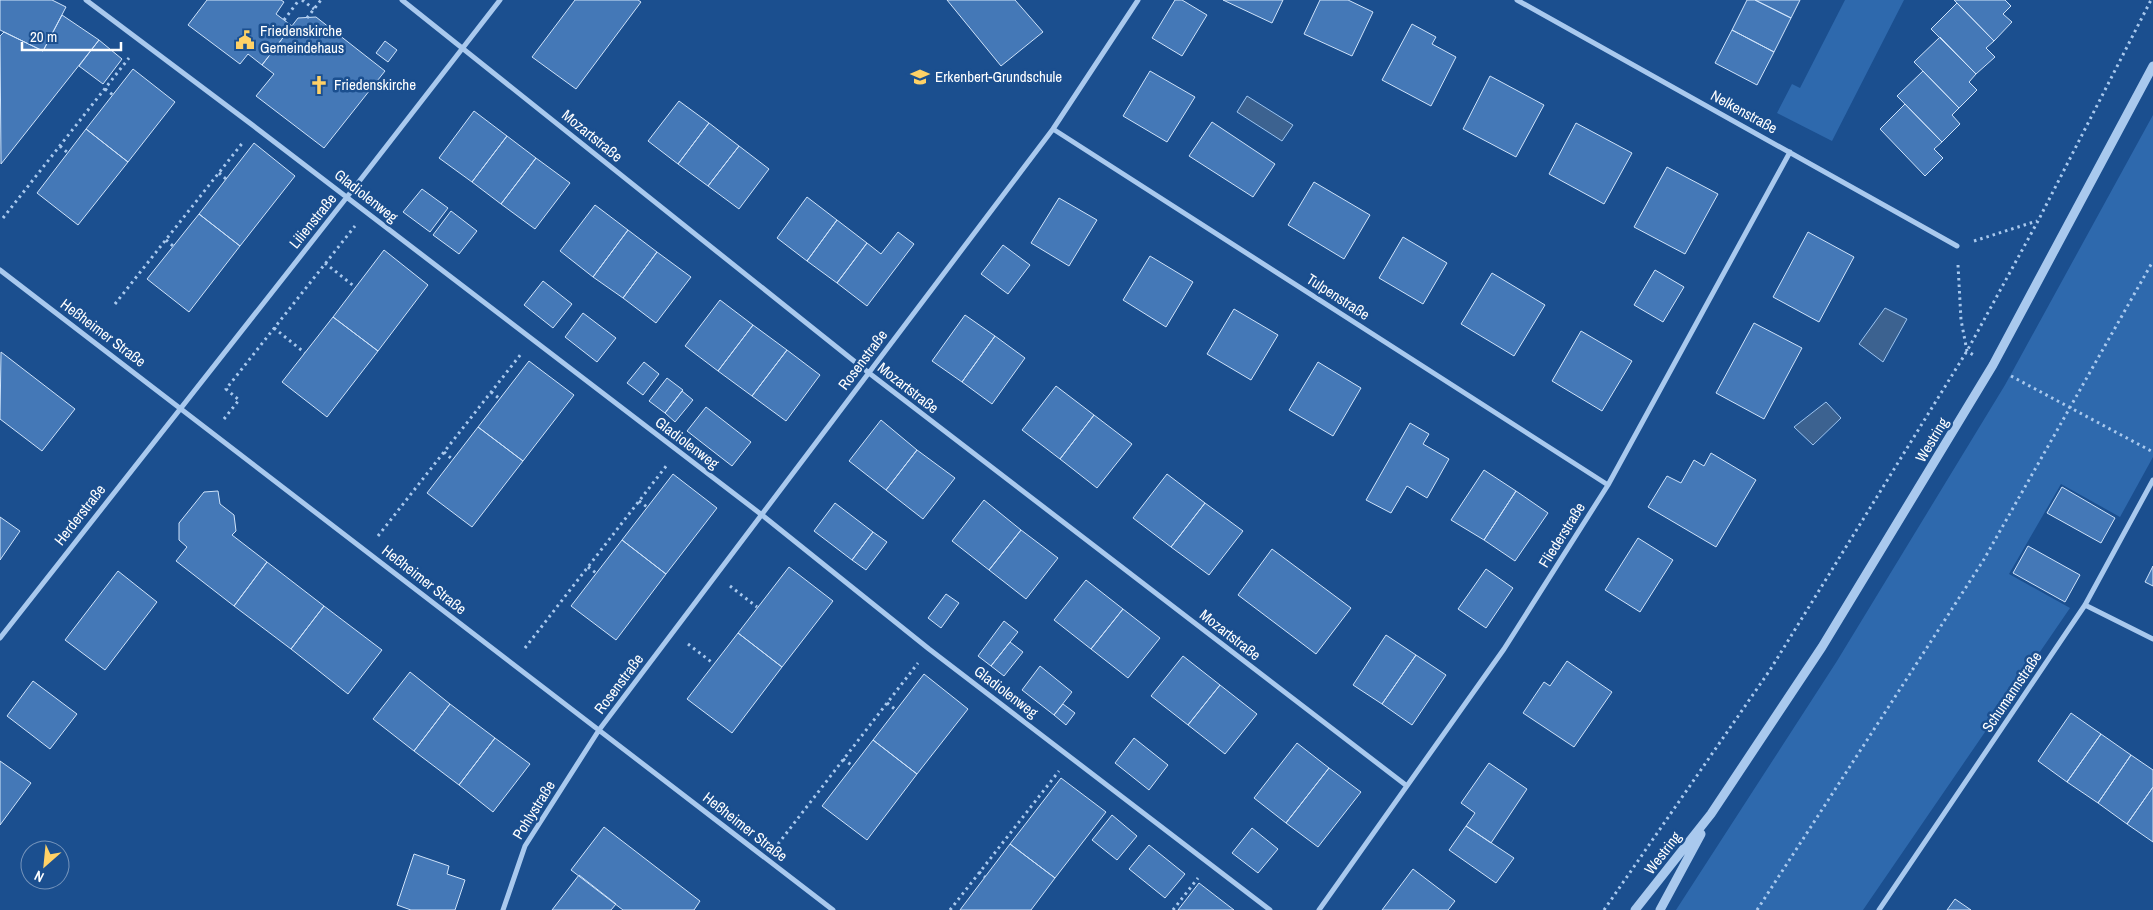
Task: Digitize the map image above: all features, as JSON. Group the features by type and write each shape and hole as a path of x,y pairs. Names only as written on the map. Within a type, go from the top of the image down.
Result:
{"street":[{"name":"Gladiolenweg","path":"86,0 678,451 929,649 1270,910"},
{"name":"Mozartstraße","path":"402,0 869,373 1407,786"},
{"name":"Lilienstraße","path":"180,408 348,198 500,0"},
{"name":"Rosenstraße","path":"599,730 1053,129 1138,0"},
{"name":"Nelkenstraße","path":"1518,0 1957,246"},
{"name":"Westring","path":"1635,910 1711,814 1822,647 1993,365 2153,66"},
{"name":"Tulpenstraße","path":"1053,129 1608,485"},
{"name":"Fliederstraße","path":"1319,910 1504,649 1608,485 1790,152"},
{"name":"Heßheimer Straße","path":"0,270 833,910"},
{"name":"Herderstraße","path":"0,638 180,408"},
{"name":"Schumannstraße","path":"1879,910 2085,605 2153,480"},
{"path":"2085,605 2153,639"},
{"name":"Pohlystraße","path":"503,910 525,846 599,730"},
{"name":"Westring","path":"1660,910 1711,814"}],"path":[{"path":"284,20 301,0 314,9"},
{"path":"307,18 321,0"},
{"path":"1604,910 1770,670 1967,351 2038,221 2152,0"},
{"path":"4,218 142,42"},
{"path":"105,89 113,95"},
{"path":"115,304 255,127"},
{"path":"60,146 68,153"},
{"path":"219,173 226,179"},
{"path":"213,433 239,400 226,389 366,212"},
{"path":"1967,351 1961,320 1957,246 2038,221"},
{"path":"166,240 173,246"},
{"path":"1757,910 1983,561 2153,261"},
{"path":"325,264 355,288"},
{"path":"274,328 304,353"},
{"path":"366,551 532,340"},
{"path":"1967,351 2153,452"},
{"path":"491,392 500,399"},
{"path":"513,664 678,451"},
{"path":"444,452 453,460"},
{"path":"639,501 647,507"},
{"path":"588,567 596,573"},
{"path":"716,575 757,607"},
{"path":"673,632 714,664"},
{"path":"766,858 929,649"},
{"path":"887,703 896,710"},
{"path":"950,910 1070,757"},
{"path":"843,759 853,766"},
{"path":"1024,814 1030,818"},
{"path":"1172,910 1209,863"},
{"path":"979,872 985,877"}],"shaded area":[{"path":"1845,0 1904,0 1832,141 1777,113 1792,84 1800,88"},
{"path":"1247,96 1293,125 1282,141 1237,112"},
{"path":"2153,115 2153,457 2120,517 2061,484 2009,574 2070,608 1863,910 1676,910 1837,661 2005,385"},
{"path":"1885,308 1907,319 1883,362 1859,344"},
{"path":"1826,402 1841,418 1813,445 1794,427"}],"building":[{"path":"0,0 52,0 66,7 43,51 0,30"},
{"name":"Friedenskirche Gemeindehaus","path":"207,0 281,0 284,2 276,14 292,26 262,65 248,54 240,64 188,25"},
{"path":"575,0 638,0 641,2 576,89 532,57"},
{"path":"947,0 1015,0 1043,32 1001,66"},
{"path":"1175,0 1182,0 1207,15 1182,56 1152,38"},
{"path":"1223,0 1283,0 1272,23"},
{"path":"1320,0 1348,0 1373,12 1352,56 1304,34"},
{"path":"1747,0 1755,0 1791,18 1774,52 1732,30"},
{"path":"1755,0 1800,0 1791,18"},
{"path":"1954,0 2005,0 2011,6 2003,14 2012,22 1994,41"},
{"path":"1957,3 1994,41 1986,48 1995,57 1976,74 1931,29"},
{"path":"62,15 99,40 1,164 0,36 4,32 43,51"},
{"name":"Friedenskirche","path":"316,17 385,71 324,148 256,96 274,74 262,65 298,18"},
{"path":"1412,24 1436,37 1432,44 1456,57 1431,106 1382,80"},
{"path":"1732,30 1774,52 1757,85 1715,63"},
{"path":"1940,37 1976,74 1969,82 1977,90 1959,108 1914,62"},
{"path":"99,40 122,59 103,84 79,66"},
{"path":"385,41 397,50 388,62 376,53"},
{"path":"133,69 175,102 128,162 86,129"},
{"path":"1150,71 1195,97 1167,142 1123,116"},
{"path":"1923,71 1959,108 1952,115 1960,124 1942,142 1897,96"},
{"path":"1490,76 1544,105 1516,157 1463,129"},
{"path":"679,101 709,123 678,164 648,141"},
{"path":"1905,104 1942,142 1934,149 1943,158 1925,176 1880,129"},
{"path":"474,111 507,136 472,182 439,158"},
{"path":"1212,122 1275,164 1253,197 1189,156"},
{"path":"709,123 739,146 708,186 678,164"},
{"path":"1576,123 1632,153 1604,204 1549,174"},
{"path":"86,129 128,162 78,225 37,193"},
{"path":"507,136 536,158 501,204 472,182"},
{"path":"254,143 295,176 240,246 199,214"},
{"path":"739,146 769,169 739,209 708,186"},
{"path":"536,158 570,183 535,229 501,204"},
{"path":"1667,167 1718,194 1685,254 1634,227"},
{"path":"1314,182 1370,215 1344,259 1288,225"},
{"path":"422,189 448,208 430,232 403,212"},
{"path":"807,197 837,220 807,261 777,238"},
{"path":"1059,198 1097,220 1069,266 1031,243"},
{"path":"595,205 628,230 593,277 560,251"},
{"path":"451,211 477,231 459,254 433,235"},
{"path":"199,214 240,246 189,312 147,279"},
{"path":"837,220 867,243 837,283 807,261"},
{"path":"628,230 657,252 623,298 593,277"},
{"path":"898,232 914,244 867,306 837,283 867,243 881,254"},
{"path":"1808,232 1854,257 1819,322 1773,297"},
{"path":"1403,237 1447,263 1423,304 1379,278"},
{"path":"1003,245 1030,265 1008,294 981,274"},
{"path":"384,250 428,285 378,351 333,317"},
{"path":"657,252 691,277 656,323 623,298"},
{"path":"1150,256 1193,282 1166,327 1123,300"},
{"path":"1655,270 1684,287 1663,322 1634,305"},
{"path":"1492,273 1545,305 1514,356 1461,324"},
{"path":"543,281 572,304 553,328 524,305"},
{"path":"720,300 753,325 718,371 685,346"},
{"path":"1234,309 1278,335 1251,380 1207,354"},
{"path":"583,313 616,338 597,362 565,337"},
{"path":"965,315 995,336 962,382 932,361"},
{"path":"333,317 378,351 327,417 282,382"},
{"path":"1754,323 1802,348 1764,419 1716,393"},
{"path":"753,325 787,350 752,396 718,371"},
{"path":"1581,331 1632,361 1602,411 1552,381"},
{"path":"995,336 1025,358 992,404 962,382"},
{"path":"787,350 820,375 786,421 752,396"},
{"path":"1,352 75,409 42,451 0,419"},
{"path":"529,361 574,395 523,461 478,427"},
{"path":"644,362 659,374 643,395 627,383"},
{"path":"1318,362 1361,388 1333,436 1289,410"},
{"path":"667,378 683,390 665,413 649,401"},
{"path":"1056,386 1094,415 1060,459 1022,430"},
{"path":"682,391 693,400 675,422 665,413"},
{"path":"706,407 751,442 732,466 687,431"},
{"path":"1094,415 1132,444 1097,488 1060,459"},
{"path":"881,420 917,450 886,490 849,461"},
{"path":"1410,423 1429,434 1423,444 1449,459 1427,498 1407,486 1391,513 1366,500"},
{"path":"478,427 523,461 472,527 427,493"},
{"path":"917,450 955,478 923,519 886,490"},
{"path":"1711,453 1756,480 1716,547 1648,507 1667,476 1681,483 1694,460 1704,466"},
{"path":"1484,470 1516,491 1484,540 1451,520"},
{"path":"673,474 717,508 666,574 622,540"},
{"path":"1167,474 1205,503 1171,547 1133,518"},
{"path":"2062,487 2115,518 2101,543 2047,513"},
{"path":"218,491 220,504 234,515 236,531 232,535 267,562 234,606 176,561 187,547 179,540 179,523 204,492"},
{"path":"1516,491 1548,513 1515,561 1484,540"},
{"path":"984,500 1021,530 989,570 952,541"},
{"path":"835,503 873,532 852,560 814,531"},
{"path":"1205,503 1243,531 1209,575 1171,547"},
{"path":"0,517 20,531 0,560"},
{"path":"1021,530 1058,558 1026,599 989,570"},
{"path":"873,532 887,542 866,570 852,560"},
{"path":"1638,538 1673,560 1640,612 1605,590"},
{"path":"622,540 666,574 616,640 571,606"},
{"path":"2028,546 2080,575 2065,602 2013,573"},
{"path":"1272,549 1351,608 1316,654 1238,595"},
{"path":"267,562 324,606 291,649 234,606"},
{"path":"2153,566 2153,586 2145,582"},
{"path":"789,567 833,601 782,667 738,633"},
{"path":"1486,569 1513,588 1486,628 1458,609"},
{"path":"118,571 157,602 105,670 65,640"},
{"path":"1086,580 1123,609 1091,649 1054,620"},
{"path":"946,594 959,603 941,628 928,618"},
{"path":"324,606 382,650 348,694 291,649"},
{"path":"1123,609 1160,638 1128,678 1091,649"},
{"path":"1004,621 1018,632 991,666 978,656"},
{"path":"738,633 782,667 732,733 687,699"},
{"path":"1386,635 1416,655 1382,704 1353,685"},
{"path":"1010,642 1023,652 1004,676 991,666"},
{"path":"1416,655 1446,675 1412,725 1382,704"},
{"path":"1183,656 1220,685 1188,725 1151,696"},
{"path":"1567,661 1612,692 1574,747 1523,713 1544,682 1550,686"},
{"path":"1040,666 1072,692 1054,715 1022,690"},
{"path":"410,672 450,704 414,751 373,719"},
{"path":"924,674 968,709 917,774 873,740"},
{"path":"33,681 77,714 50,749 7,716"},
{"path":"1220,685 1257,714 1225,754 1188,725"},
{"path":"450,704 495,738 459,785 414,751"},
{"path":"1063,704 1075,713 1066,725 1054,715"},
{"path":"2071,713 2101,734 2067,782 2038,761"},
{"path":"2101,734 2131,755 2098,803 2067,782"},
{"path":"495,738 530,764 493,812 459,785"},
{"path":"1134,738 1168,765 1149,790 1115,763"},
{"path":"873,740 917,774 867,840 822,806"},
{"path":"1297,743 1329,768 1286,823 1254,798"},
{"path":"2131,755 2153,770 2153,787 2127,824 2098,803"},
{"path":"0,761 31,783 0,825"},
{"path":"1489,763 1527,789 1491,843 1466,826 1475,813 1461,803"},
{"path":"1329,768 1361,792 1318,847 1286,823"},
{"path":"1061,778 1106,812 1055,878 1010,844"},
{"path":"2153,787 2153,842 2127,824"},
{"path":"1112,815 1137,836 1117,860 1092,840"},
{"path":"1466,826 1514,858 1496,883 1449,850"},
{"path":"604,827 700,901 694,910 623,910 571,870"},
{"path":"1252,828 1278,849 1258,873 1232,853"},
{"path":"1010,844 1055,878 1031,910 960,910"},
{"path":"1149,845 1185,874 1165,898 1129,869"},
{"path":"414,854 449,866 447,874 465,880 455,910 411,910 397,905"},
{"path":"1413,869 1455,901 1448,910 1382,910"},
{"path":"579,875 616,904 611,910 552,910"},
{"path":"1199,883 1234,910 1178,910"},
{"path":"1955,899 1971,910 1947,910"}],"place":[{"name":"Friedenskirche Gemeindehaus","path":"245,40"},
{"name":"Erkenbert-Grundschule","path":"920,77"},
{"name":"Friedenskirche","path":"319,85"}]}
